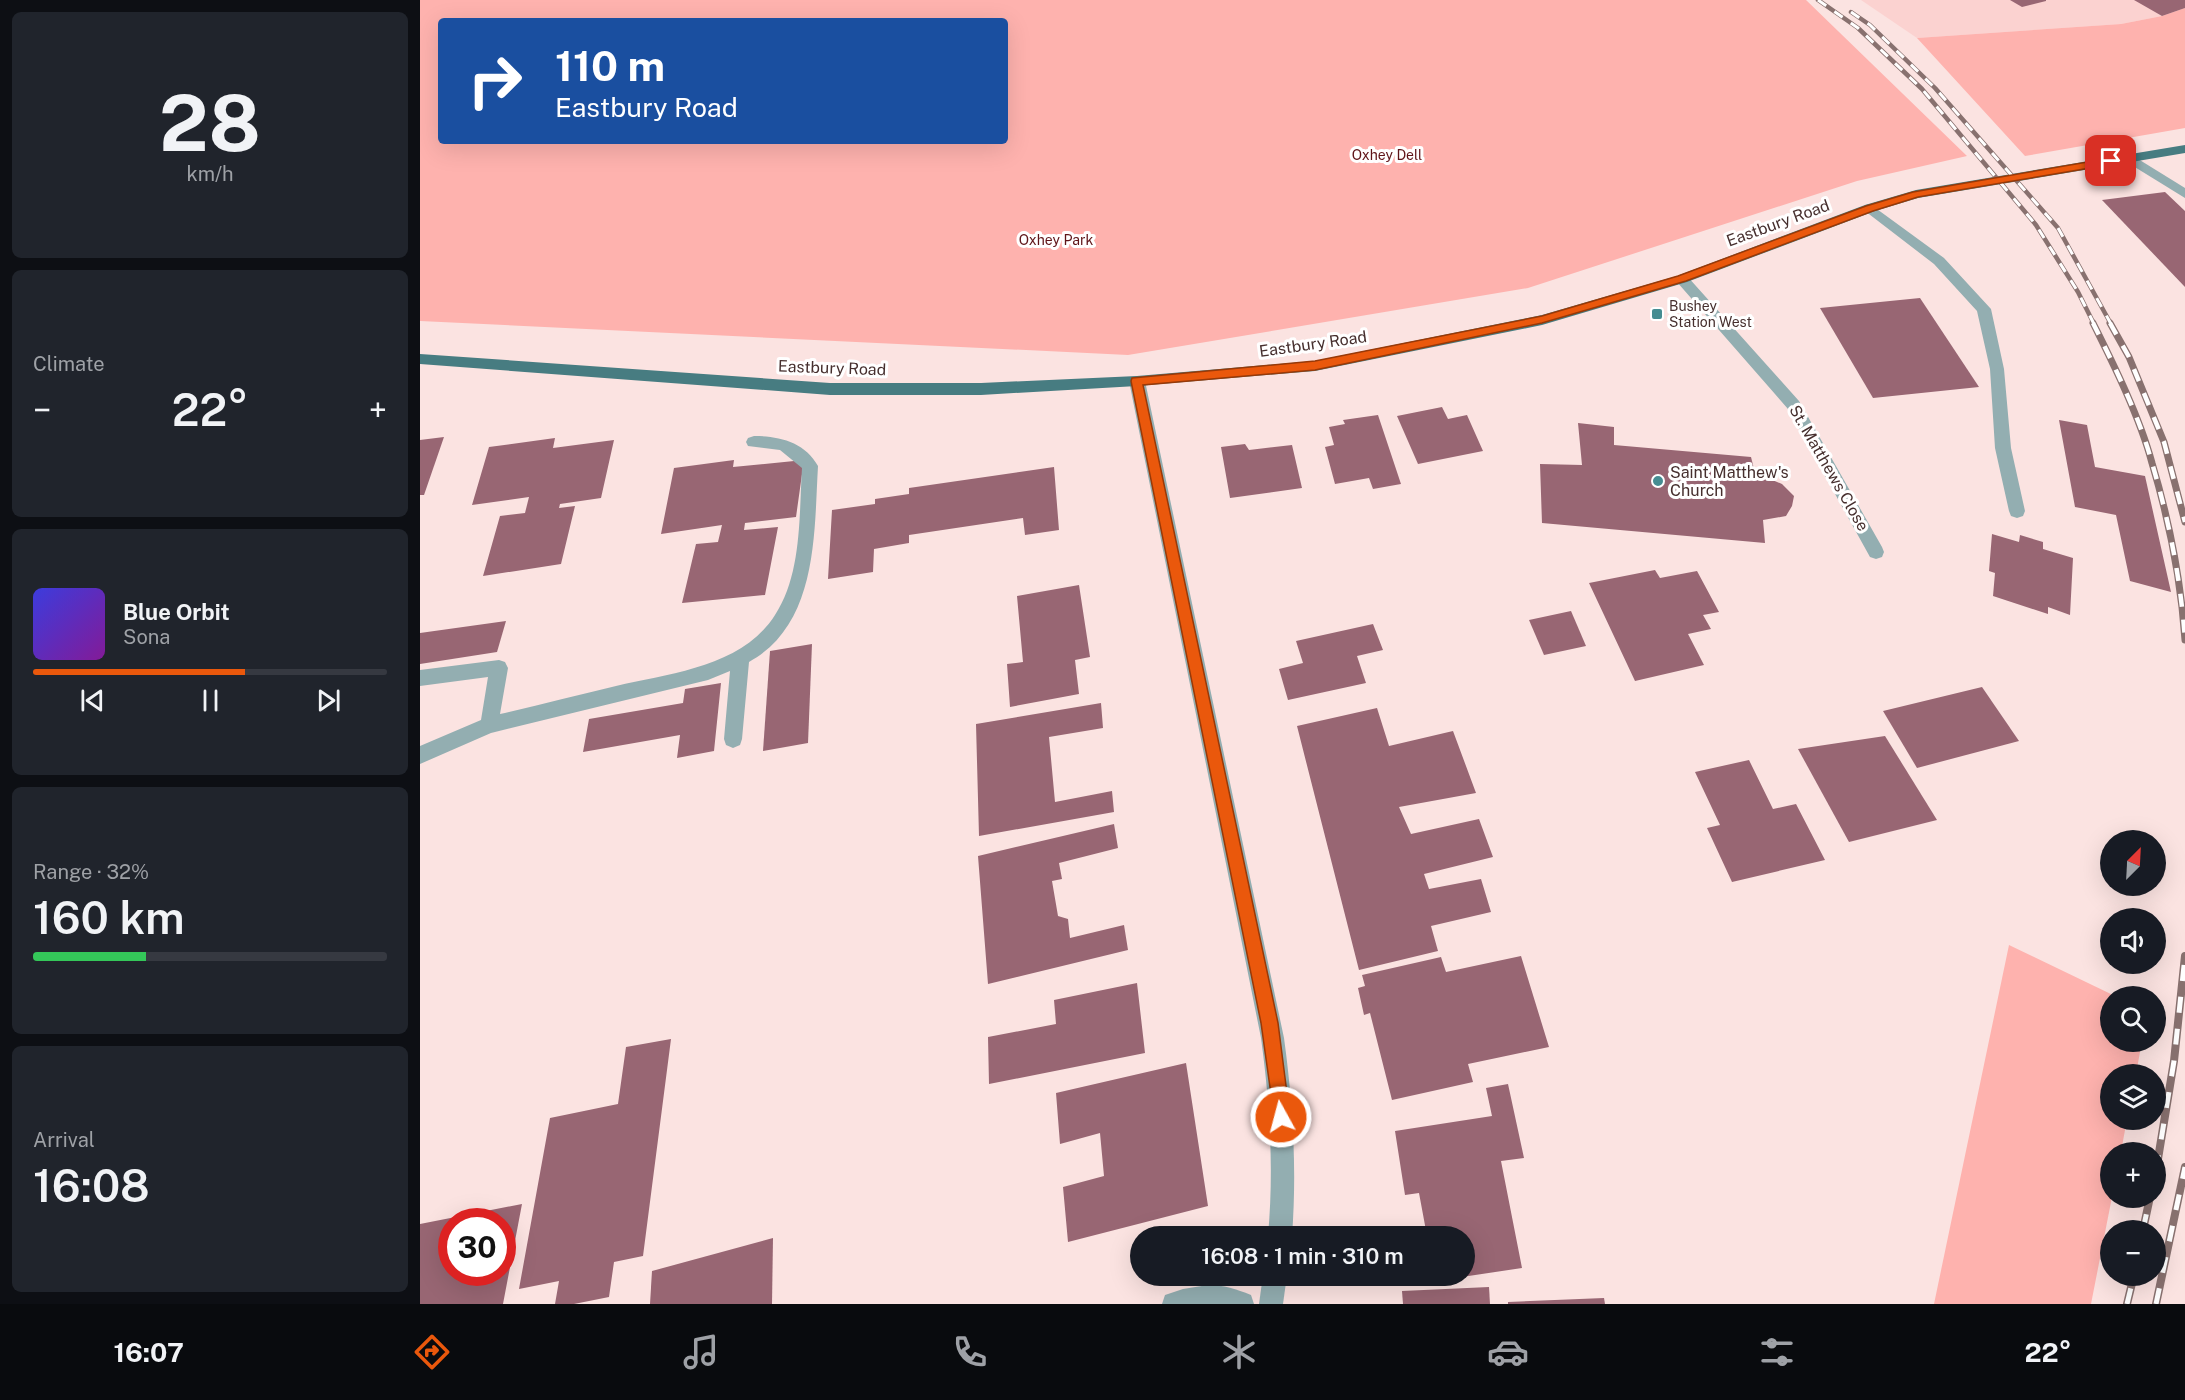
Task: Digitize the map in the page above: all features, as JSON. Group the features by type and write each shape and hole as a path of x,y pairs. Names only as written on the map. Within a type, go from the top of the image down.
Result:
{"main road":[{"name":"Eastbury Road","path":"420,359 830,389 981,389 1137,381 1315,366 1542,320 1682,279 1870,208 1936,189 2185,149"}],"street":[{"path":"2130,158 2185,194"},
{"path":"1870,208 1939,261 1984,309 1997,369 2003,448 2017,511"},
{"name":"St. Matthews Close","path":"1682,279 1794,405 1876,552"},
{"path":"1137,381 1270,1023 1284,1141 1284,1203 1281,1226"},
{"path":"420,754 489,724 708,672 740,658 767,639 784,619 793,597 803,555 810,465 796,449 771,442 754,442"},
{"path":"733,739 740,658"},
{"path":"420,678 499,668 489,724"},
{"path":"1271,1304 1273,1286"},
{"path":"1174,1304 1192,1299 1226,1297 1242,1304"}],"shaded area":[{"path":"1861,0 2185,0 2185,8 2162,16 2121,24 1917,38"}],"green space":[{"path":"420,0 1806,0 1967,156 1857,181 1528,288 1128,355 420,321"},
{"path":"2185,8 2185,128 2025,156 1917,38 2121,24 2162,16"},
{"path":"2009,945 2100,989 2100,1052 2140,1052 2138,1064 2100,1064 2100,1130 2125,1130 2123,1142 2100,1142 2100,1208 2110,1208 2107,1220 2100,1220 2100,1258 2091,1304 1934,1304"}],"building":[{"path":"2010,0 2046,0 2046,1 2022,7"},
{"path":"2134,0 2185,0 2185,8 2162,16"},
{"path":"2165,192 2185,211 2185,287 2102,200"},
{"path":"1920,298 1979,387 1873,398 1820,308"},
{"path":"1442,407 1448,419 1467,415 1483,451 1418,464 1397,416"},
{"path":"1378,415 1401,484 1373,489 1369,478 1335,484 1325,447 1334,445 1329,427 1345,424 1343,420"},
{"path":"2059,420 2087,425 2095,467 2145,476 2171,592 2130,581 2116,515 2075,507"},
{"name":"Saint Matthew's Church","path":"1578,423 1614,427 1614,445 1751,457 1756,477 1782,484 1794,496 1792,506 1786,516 1763,520 1765,543 1542,523 1540,464 1582,465"},
{"path":"444,437 424,495 420,495 420,440"},
{"path":"555,438 553,448 614,440 601,498 560,504 559,508 575,506 561,564 483,576 500,516 525,513 529,497 472,505 489,447"},
{"path":"1245,444 1249,450 1292,445 1302,488 1230,498 1221,447"},
{"path":"734,460 733,467 804,460 796,517 745,523 744,530 778,527 765,595 682,603 696,544 718,542 722,525 661,534 674,468"},
{"path":"1054,467 1059,530 1025,535 1023,518 909,535 909,543 874,549 873,572 828,579 832,510 875,504 875,499 909,494 909,488"},
{"path":"1992,534 2019,542 2020,535 2043,542 2043,549 2073,558 2070,615 2048,607 2048,614 1993,596 1995,573 1989,571"},
{"path":"1655,570 1660,578 1697,571 1719,612 1703,615 1711,629 1688,634 1704,665 1635,681 1589,583"},
{"path":"1079,585 1090,657 1075,660 1079,694 1010,707 1007,664 1023,662 1017,596"},
{"path":"1571,611 1586,646 1544,655 1529,620"},
{"path":"506,621 497,652 420,664 420,633"},
{"path":"1373,624 1383,650 1357,656 1366,683 1288,700 1279,669 1303,663 1296,641"},
{"path":"812,644 808,743 763,751 770,651"},
{"path":"721,683 714,751 677,758 680,735 583,752 589,719 683,703 685,689"},
{"path":"1982,687 2019,741 1917,768 1883,711"},
{"path":"1101,703 1103,728 1049,737 1055,802 1112,791 1114,812 979,836 976,724"},
{"path":"1377,708 1389,746 1453,731 1476,793 1399,807 1411,834 1479,819 1493,857 1424,874 1429,889 1481,879 1491,912 1431,926 1438,951 1359,970 1297,726"},
{"path":"1885,736 1937,820 1849,842 1798,749"},
{"path":"1749,760 1773,809 1796,804 1825,860 1732,882 1707,828 1720,825 1695,772"},
{"path":"1114,824 1118,848 1059,863 1062,879 1052,881 1058,916 1068,919 1070,938 1124,925 1128,950 988,984 978,856"},
{"path":"1521,956 1549,1047 1468,1064 1473,1082 1392,1100 1370,1013 1364,1015 1358,988 1365,986 1362,975 1441,957 1446,972"},
{"path":"1137,983 1145,1053 989,1084 988,1037 1056,1024 1054,1000"},
{"path":"671,1039 643,1256 614,1262 609,1297 574,1304 555,1304 559,1281 519,1289 550,1118 618,1104 626,1047"},
{"path":"1186,1063 1208,1206 1068,1242 1063,1187 1104,1176 1100,1133 1060,1144 1056,1093"},
{"path":"1508,1084 1524,1158 1501,1161 1522,1268 1475,1275 1475,1226 1425,1226 1419,1193 1405,1195 1395,1131 1492,1116 1486,1088"},
{"path":"522,1204 516,1236 516,1208 502,1208"},
{"path":"438,1220 438,1286 506,1286 503,1304 420,1304 420,1224"},
{"path":"773,1238 772,1304 650,1304 652,1271"},
{"path":"1489,1287 1490,1304 1403,1304 1402,1291"},
{"path":"1604,1298 1605,1304 1508,1304 1508,1302"}],"railway":[{"path":"1818,0 1858,28 1922,89 2036,225 2078,292 2094,324"},
{"path":"1851,12 1870,25 1935,88 2058,228 2111,324"},
{"path":"2093,323 2134,410 2152,463 2173,551 2181,595 2185,640"},
{"path":"2110,323 2129,357 2164,442 2185,522"},
{"path":"2161,1142 2174,1061 2185,956"},
{"path":"2156,1304 2185,1167"},
{"path":"2145,1220 2148,1208"},
{"path":"2127,1304 2131,1286"}],"place":[{"name":"Bushey Station West","path":"1657,314"},
{"name":"Saint Matthew's Church","path":"1658,481"}],"route":[{"path":"1281,1117 1270,1023 1137,381 1315,366 1542,320 1682,279 1870,208 1916,194 2111,161"}],"park label":[{"name":"Oxhey Dell","path":"1387,155"},
{"name":"Oxhey Park","path":"1056,240"}]}
